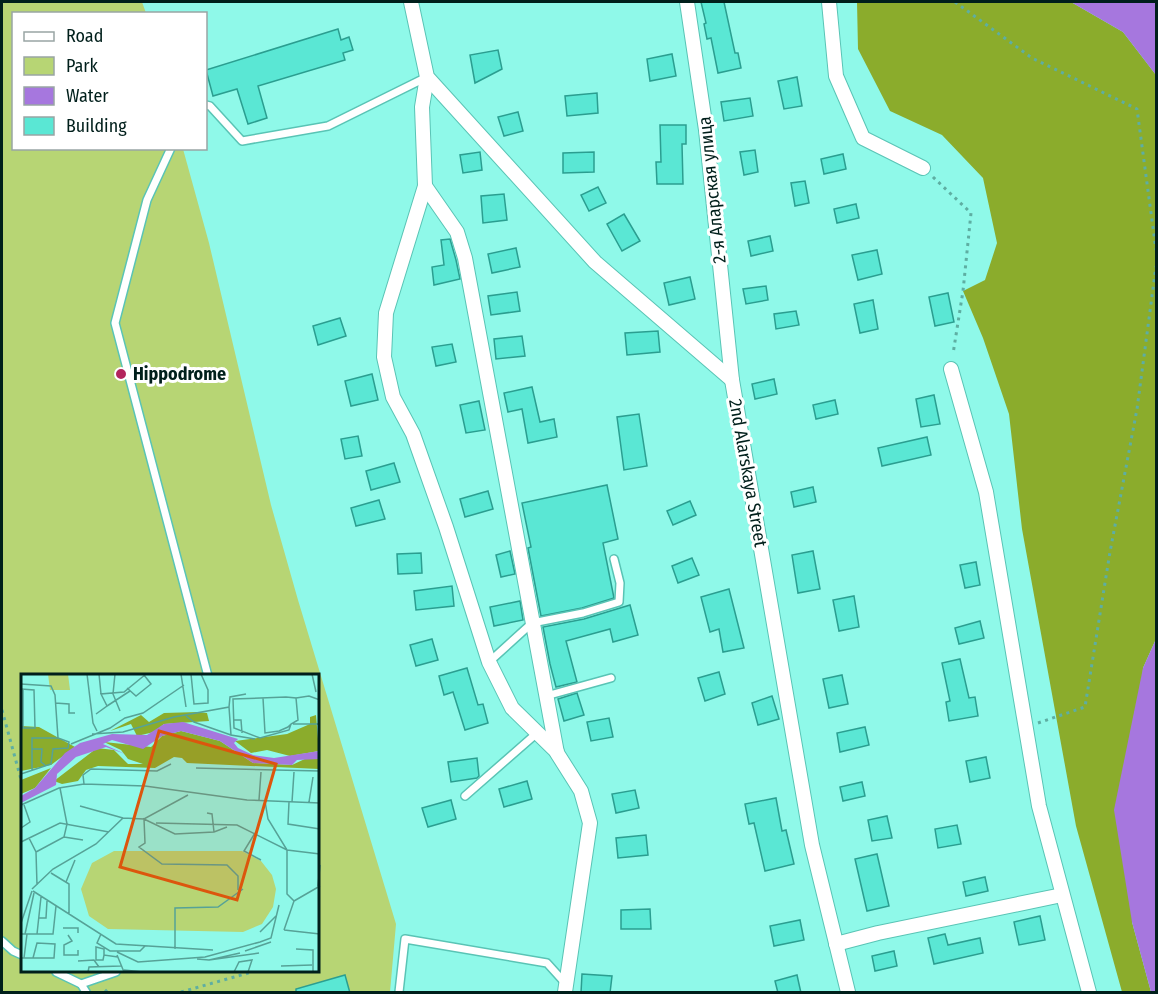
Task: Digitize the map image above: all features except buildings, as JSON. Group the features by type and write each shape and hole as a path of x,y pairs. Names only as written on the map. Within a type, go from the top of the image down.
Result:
{"street":[{"name":"2nd Alarskaya Street","path":"411,2 428,77 596,262 732,380 812,845 836,944 843,991"},
{"name":"2-я Аларская улица","path":"687,2 706,130 732,380"},
{"path":"829,2 836,76 863,138 923,168"},
{"path":"428,77 422,107 425,186 386,313 384,357 393,397 413,434 446,527 489,662 512,708 557,753 581,790 590,823 565,988"},
{"path":"425,186 457,232 465,258 557,753"},
{"path":"951,369 986,492 1039,806 1089,993"},
{"path":"836,944 878,933 1062,895"}],"lane":[{"path":"207,105 242,141 328,126 428,77"},
{"path":"170,150 147,200 115,322 207,674"},
{"path":"489,662 532,623 583,613 619,602 620,584 614,559"},
{"path":"546,696 611,678"},
{"path":"465,796 537,733"},
{"path":"399,993 405,939 547,963 565,988"},
{"path":"2,941 21,954"},
{"path":"58,973 81,984 86,993"},
{"path":"81,984 113,973"}],"path":[{"path":"955,2 1032,58 1137,109 1156,250"},
{"path":"923,168 971,213 963,291 951,369"},
{"path":"1026,727 1085,707 1110,552 1137,409 1156,266"},
{"path":"2,710 21,779"},
{"path":"181,993 249,973"}],"green space":[{"name":"Hippodrome","path":"2,2 142,2 146,12 12,12 12,150 183,150 209,243 271,505 396,924 390,992 2,992"},
{"path":"857,2 1071,2 1123,32 1156,75 1156,639 1143,668 1132,922 1151,992 1122,992 1076,826 1022,529 1009,414 983,338 963,291 985,280 997,243 983,178 942,135 890,111 858,49"}],"water":[{"path":"1071,2 1156,2 1156,75 1123,32"},
{"path":"1156,639 1156,992 1151,992 1132,922 1114,810 1143,668"}],"place":[{"name":"Hippodrome","path":"121,374"}]}
